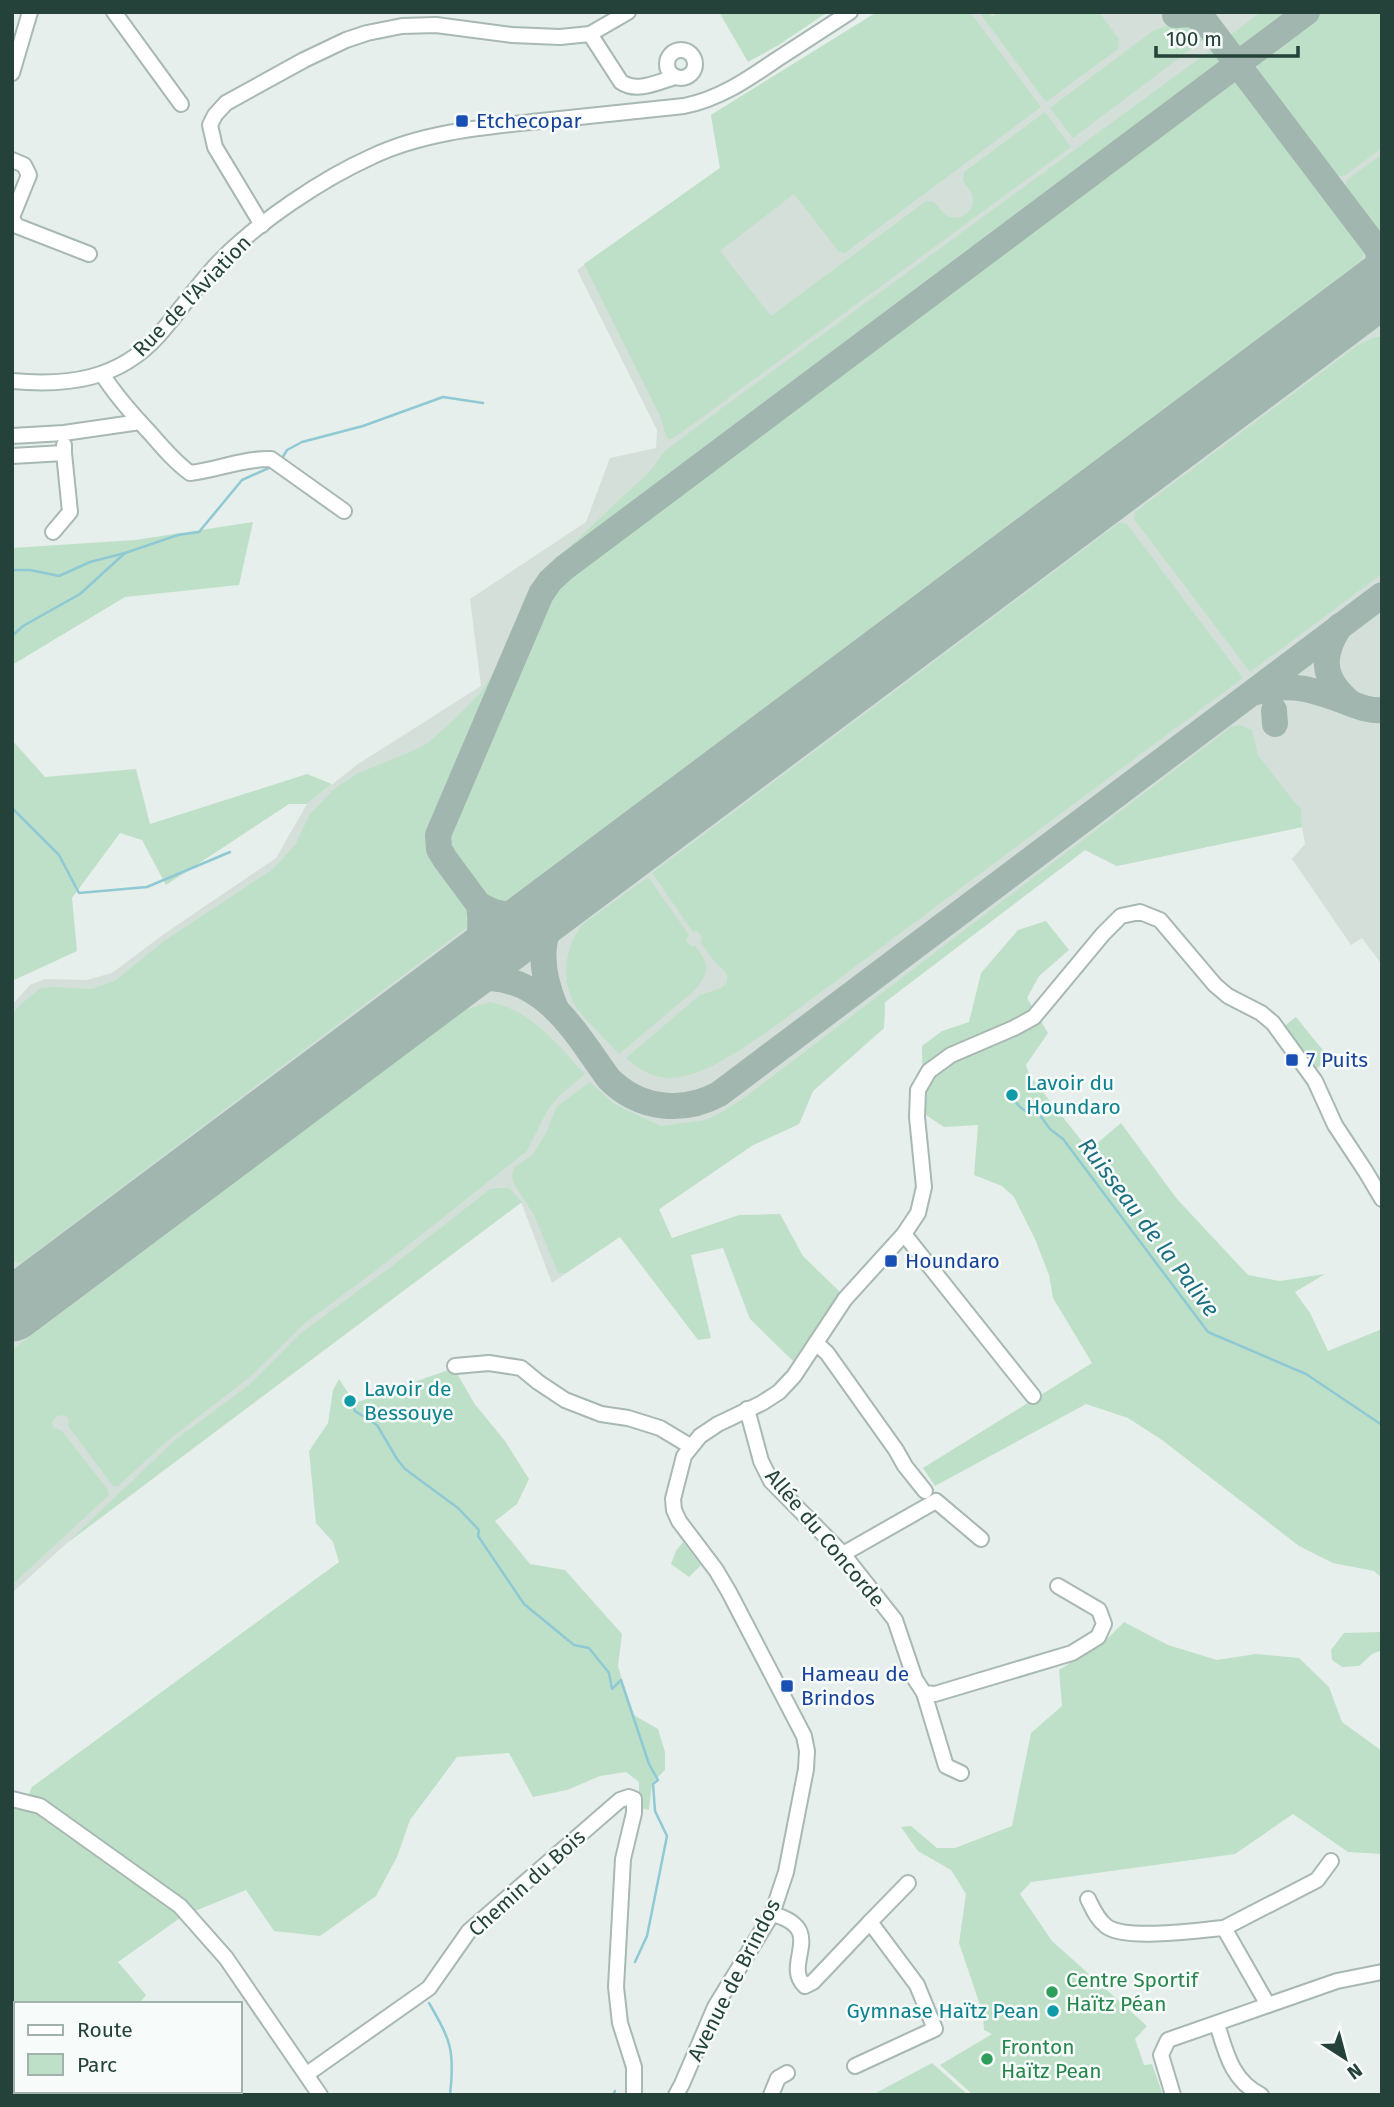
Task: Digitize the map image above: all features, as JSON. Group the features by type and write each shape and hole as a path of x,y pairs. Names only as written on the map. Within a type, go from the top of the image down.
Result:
{"street":[{"path":"12,73 30,12"},
{"path":"114,12 181,104"},
{"name":"Rue de l'Aviation","path":"12,381 60,383 102,374 140,354 223,258 262,225 211,136 210,125 226,103 304,60 367,33 402,26 436,25 512,35 560,37 590,34 628,12"},
{"path":"262,225 329,179 391,148 484,127 701,103 747,79 850,12"},
{"path":"590,34 621,82 627,86 636,88 675,77"},
{"path":"12,160 24,165 29,175 12,218 17,226 89,254"},
{"path":"102,374 140,422 178,464 190,473 271,459 344,511"},
{"path":"12,436 64,433 140,422"},
{"path":"53,532 70,512 64,433"},
{"path":"12,456 64,453"},
{"path":"455,1366 489,1363 521,1368 565,1400 601,1414 628,1418 660,1428 690,1446 718,1424 779,1392 794,1376 845,1299 904,1234 918,1213 924,1187 917,1117 918,1090 929,1072 951,1055 1034,1017 1103,934 1121,916 1130,913 1140,912 1160,920 1215,985 1273,1023 1315,1081 1335,1125 1382,1199"},
{"path":"904,1234 1033,1396"},
{"path":"817,1343 925,1491"},
{"name":"Allée du Concorde","path":"747,1409 761,1461 771,1481 843,1554 895,1620 915,1679 924,1693 946,1766 961,1773"},
{"name":"Avenue de Brindos","path":"676,2095 715,2007 772,1914 786,1872 807,1751 804,1736 729,1592 674,1510 673,1499 682,1462 690,1446"},
{"path":"843,1554 936,1501 981,1539"},
{"path":"924,1693 935,1694 1072,1653 1098,1637 1104,1624 1099,1610 1058,1586"},
{"name":"Chemin du Bois","path":"307,2074 429,1987 469,1931 620,1800 629,1797 634,1799 634,1813 624,1859 615,1987 620,2023 635,2067 634,2095"},
{"path":"12,1799 40,1806 180,1906 226,1958 320,2095"},
{"path":"1088,1899 1096,1916 1118,1933 1224,1928 1317,1880 1331,1861"},
{"path":"772,1914 788,1918 797,1926 801,1936 798,1975 805,1986 813,1982 908,1883"},
{"path":"855,2066 936,2029 917,1985 870,1923"},
{"path":"1224,1928 1268,2005"},
{"path":"1173,2095 1161,2055 1168,2040 1337,1981 1382,1972"},
{"path":"1217,2024 1230,2064 1240,2080 1261,2095"},
{"path":"771,2095 778,2078 787,2073"}],"shaded area":[{"path":"877,12 1382,12 1382,965 1362,938 1351,945 1292,859 1305,844 1302,827 1117,866 1085,850 885,1002 884,1028 813,1091 799,1124 753,1145 552,1283 521,1202 67,1543 12,1593 12,1005 30,985 45,979 87,980 112,973 276,858 307,804 358,764 481,686 470,599 586,522 610,458 656,448 657,430 577,270 720,168 711,115"}],"green space":[{"path":"719,12 828,12 748,62"},
{"path":"877,12 970,12 1041,107 845,253 839,252 794,194 720,251 771,316 926,201 934,202 950,217 967,213 973,199 963,181 964,172 1045,112 1071,147 674,438 669,439 584,264 720,168 711,115"},
{"path":"979,12 988,12 992,17 999,12 1099,12 1119,39 1118,49 1046,102"},
{"path":"1261,12 1298,12 1241,55 1228,37"},
{"path":"1315,12 1382,12 1382,148 1344,176 1333,176 1259,80 1257,69 1258,58 1268,47"},
{"path":"1168,25 1189,27 1207,37 1073,138 1050,108 1153,31"},
{"path":"1215,47 1228,65 549,573 540,586 537,581 547,568 650,471 664,452"},
{"path":"1232,77 1242,83 1362,241 1365,251 1362,260 510,898 497,906 484,902 447,854 442,842 444,832 552,586 576,565"},
{"path":"1382,154 1382,239 1373,231 1344,190 1347,180"},
{"path":"1375,337 1382,337 1382,574 1250,672 1134,519 1135,512 1358,345"},
{"path":"253,522 239,585 125,597 12,665 12,548 135,540"},
{"path":"1120,522 1127,524 1243,678 738,1051 697,1073 670,1078 646,1072 626,1058 700,995 721,988 727,982 727,974 700,942 702,937 697,931 693,932 652,873"},
{"path":"530,606 433,834 433,848 437,858 471,905 473,915 470,925 21,1263 12,1261 12,1014 41,988 92,989 116,980 164,941 273,869 295,845 310,814 333,790 356,774 429,742 457,717 481,692 495,671 522,609"},
{"path":"1241,725 1252,730 1258,755 1301,808 1302,827 1117,866 1085,850 885,1002 884,1028 813,1091 799,1124 753,1145 659,1209 672,1238 739,1215 780,1214 803,1256 840,1292 793,1361 750,1319 723,1248 691,1255 711,1338 698,1340 620,1237 566,1273 558,1273 534,1215 514,1184 512,1176 514,1168 533,1154 546,1133 557,1106 590,1082 614,1104 661,1126 705,1120 722,1112 748,1095 1231,727"},
{"path":"12,740 45,777 136,769 150,824 307,774 332,784 307,804 289,804 166,885 142,840 120,833 72,898 77,951 12,981"},
{"path":"648,877 689,935 686,940 700,952 706,972 695,990 619,1054 575,1005 567,985 567,963 572,942 583,924"},
{"path":"1046,921 1069,950 1039,976 1027,998 1048,1033 1026,1065 1030,1076 1089,1150 1121,1123 1177,1199 1248,1275 1280,1281 1325,1274 1295,1292 1310,1313 1328,1351 1382,1329 1382,1578 1374,1571 1333,1563 1299,1546 1162,1440 1128,1418 1086,1404 935,1486 923,1468 1092,1363 1053,1298 1049,1275 1014,1197 1002,1186 974,1175 978,1125 944,1127 923,1113 922,1046 942,1031 969,1022 981,973 1018,930"},
{"path":"489,1002 518,1012 530,1020 585,1074 548,1109 527,1151 305,1323 251,1376 166,1442 118,1486 113,1486 68,1426 66,1416 56,1417 52,1422 53,1427 62,1431 108,1490 109,1495 12,1585 12,1350 465,1010"},
{"path":"1296,1017 1330,1059 1314,1070 1283,1027"},
{"path":"509,1188 522,1202 67,1543 175,1440 249,1385 301,1333 490,1189"},
{"path":"454,1368 474,1403 505,1441 529,1479 517,1504 495,1521 530,1564 565,1570 622,1634 618,1666 632,1714 658,1729 665,1752 665,1770 652,1783 649,1810 639,1808 639,1782 626,1772 600,1776 567,1790 533,1797 509,1753 457,1757 410,1820 397,1857 376,1896 320,1936 274,1931 246,1890 183,1916 118,1962 146,1995 141,2002 14,2002 14,2093 99,2095 12,2095 12,1802 24,1805 32,1787 339,1562 333,1542 316,1523 309,1451 328,1423 333,1390 339,1379 355,1403"},
{"path":"683,1542 701,1565 689,1577 671,1564"},
{"path":"1124,1622 1168,1645 1217,1660 1256,1654 1299,1658 1329,1687 1342,1722 1382,1751 1382,1854 1348,1852 1293,1814 1235,1854 1031,1882 1020,1894 1052,1941 1147,2026 1135,2039 1144,2065 1152,2064 1163,2095 973,2095 940,2065 992,2034 984,2030 983,2014 959,1943 966,1894 951,1870 918,1851 901,1827 911,1826 937,1848 955,1848 1012,1826 1031,1733 1062,1706 1059,1670 1107,1639"},
{"path":"1382,1632 1382,1650 1372,1654 1359,1666 1342,1667 1332,1660 1331,1650 1344,1633"},
{"path":"932,2063 968,2095 873,2095 874,2094"}],"waterway":[{"path":"281,460 287,450 302,442 363,426 443,397 483,403"},
{"path":"12,570 30,570 59,576 90,562 178,535 199,532 242,480 271,467"},
{"path":"12,636 23,626 80,594 125,553"},
{"path":"12,808 59,855 79,893 147,887 230,852"},
{"name":"Ruisseau de la Palive","path":"1012,1095 1019,1106 1030,1113 1039,1114 1050,1129 1063,1139 1208,1332 1306,1374 1382,1425"},
{"path":"352,1404 355,1411 377,1425 405,1469 458,1508 479,1530 478,1536 524,1604 574,1645 589,1648 609,1673 612,1689 621,1680 649,1764 658,1780 653,1784 655,1811 667,1836 647,1936 635,1962"},
{"path":"429,2003 450,2046 450,2095"},
{"path":"613,2095 615,2091"}],"taxiway":[{"path":"1202,12 1204,20 1382,255"},
{"path":"565,896 534,914 519,917 494,912 479,905 439,849 438,835 541,594 550,581 1307,12"},
{"path":"1175,15 1190,14 1204,20"},
{"path":"1348,310 1375,277 1379,261 1378,251"},
{"path":"1308,340 1352,317 1382,311"},
{"path":"434,994 473,979 511,981 529,989 560,1014 609,1079 634,1097 647,1102 676,1106 705,1100 719,1094 1382,595"},
{"path":"1340,626 1329,648 1327,668 1335,687 1352,704"},
{"path":"1257,692 1293,687 1365,708 1382,710"},
{"path":"1274,710 1275,724"},
{"path":"556,1009 546,980 545,938 557,911 567,898"},
{"path":"445,984 470,959 479,941 479,905"}],"runway":[{"path":"12,1310 1382,285"}],"place":[{"name":"Etchecopar","path":"462,121"},
{"name":"7 Puits","path":"1292,1060"},
{"name":"Lavoir du Houndaro","path":"1012,1095"},
{"name":"Houndaro","path":"891,1261"},
{"name":"Lavoir de Bessouye","path":"350,1401"},
{"name":"Hameau de Brindos","path":"787,1686"},
{"name":"Centre Sportif Haïtz Péan","path":"1052,1992"},
{"name":"Gymnase Haïtz Pean","path":"1053,2011"},
{"name":"Fronton Haïtz Pean","path":"987,2059"}]}
